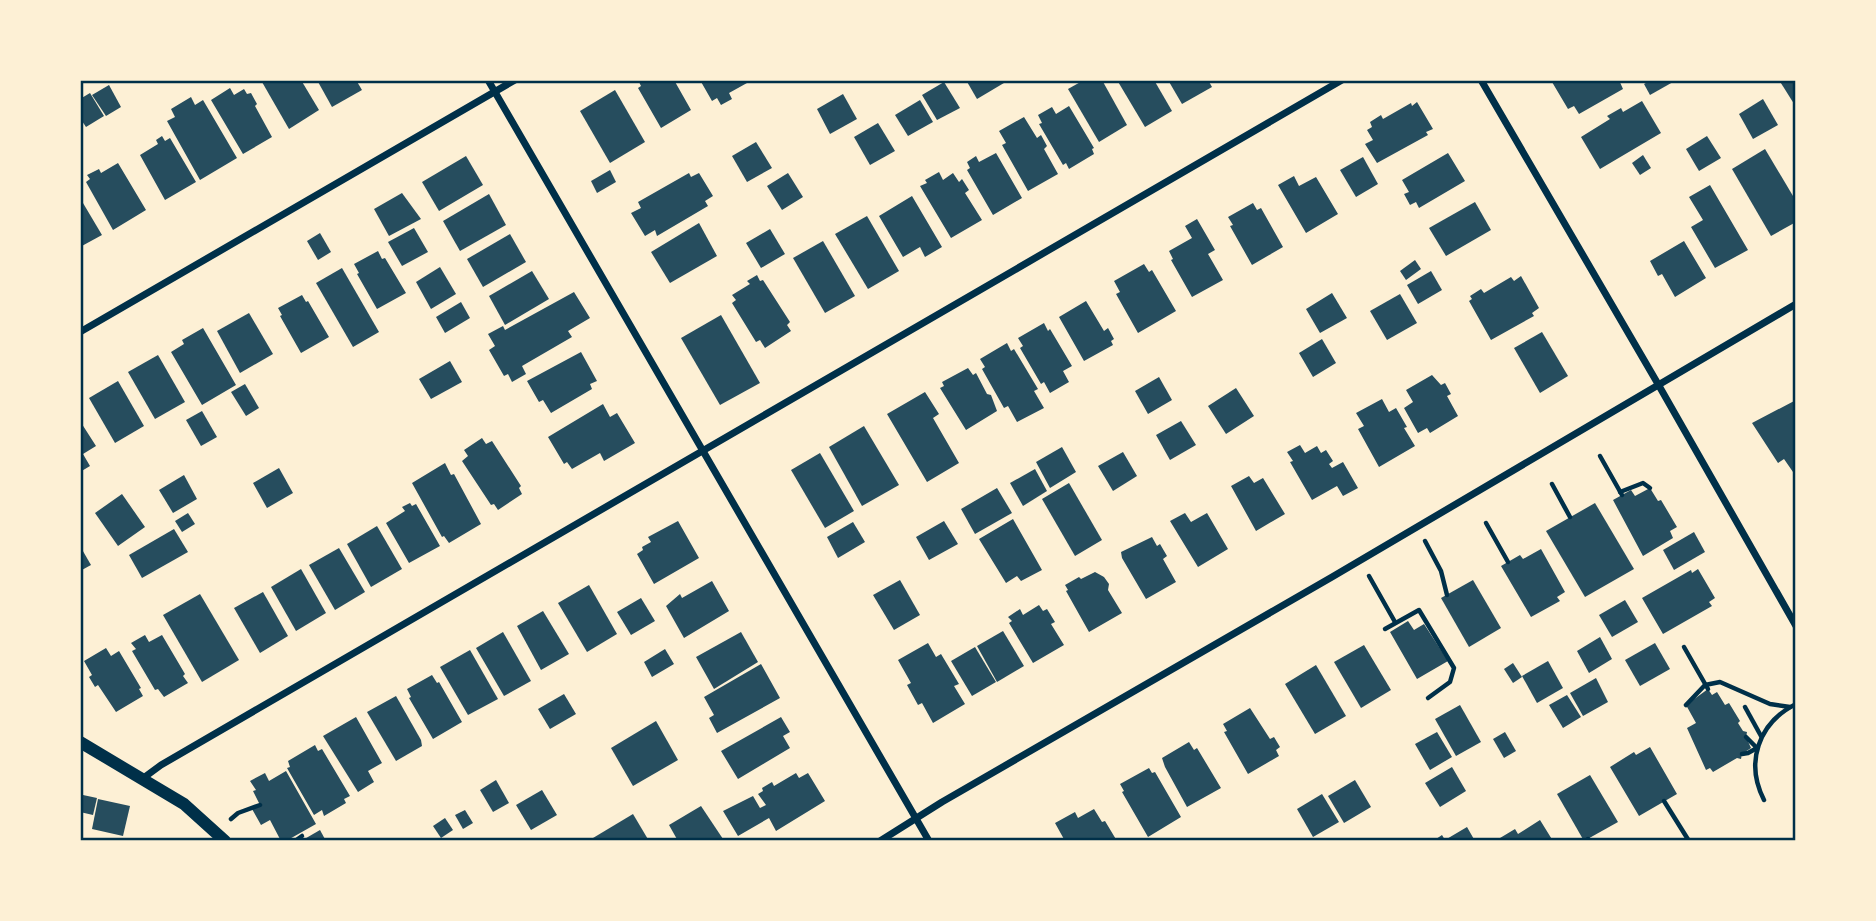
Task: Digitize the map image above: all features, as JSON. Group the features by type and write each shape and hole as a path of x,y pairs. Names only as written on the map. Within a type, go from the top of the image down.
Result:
{"street":[{"path":"488,80 929,841"},
{"path":"80,332 515,80"},
{"path":"141,779 1342,80"},
{"path":"1481,80 1796,626"},
{"path":"880,841 1796,304"},
{"path":"80,742 184,804 216,830 225,841"}],"path":[{"path":"1600,456 1621,494 1643,482 1650,488"},
{"path":"1552,484 1570,517"},
{"path":"1486,523 1508,562"},
{"path":"1416,527 1441,571 1447,595"},
{"path":"1360,560 1395,622"},
{"path":"1385,629 1419,610 1454,668 1450,682 1428,698"},
{"path":"1684,647 1707,687"},
{"path":"1686,705 1707,687 1720,682 1770,705 1790,707"},
{"path":"1764,800 1757,785 1757,748 1769,724 1796,704"},
{"path":"1745,707 1761,737"},
{"path":"1746,737 1757,748"},
{"path":"1742,754 1748,754 1757,748"},
{"path":"1664,801 1689,841"},
{"path":"216,830 238,813 260,805"},
{"path":"295,841 302,836"}],"building":[{"path":"263,80 301,80 319,110 289,129"},
{"path":"317,80 356,80 362,90 332,107"},
{"path":"638,80 674,80 691,110 661,128 638,88 641,86"},
{"path":"700,80 745,80 747,83 729,93 732,99 721,105 717,98 712,101"},
{"path":"966,80 1009,80 977,99"},
{"path":"1084,80 1102,80 1127,125 1099,142 1068,89"},
{"path":"1117,80 1154,80 1172,111 1145,127"},
{"path":"1168,80 1208,80 1212,87 1182,104"},
{"path":"1619,80 1623,89 1579,114 1574,106 1568,109 1552,82"},
{"path":"1651,80 1673,82 1650,95 1644,84"},
{"path":"1779,80 1796,80 1796,107"},
{"path":"944,82 960,108 937,120 922,95"},
{"path":"109,85 121,107 106,116 92,95"},
{"path":"230,88 234,95 244,89 247,94 251,93 272,137 243,154 211,100"},
{"path":"615,90 645,142 610,163 580,111"},
{"path":"90,93 104,116 86,127 80,118 80,99"},
{"path":"843,94 857,119 830,134 817,109"},
{"path":"191,97 195,105 203,100 237,158 200,180 167,121 175,117 171,109"},
{"path":"1763,99 1778,125 1753,139 1739,114"},
{"path":"920,100 933,122 908,136 895,115"},
{"path":"1642,101 1661,133 1600,169 1581,137 1610,119 1607,116 1621,108 1623,112"},
{"path":"1417,102 1433,129 1426,132 1428,135 1377,163 1365,144 1373,140 1367,130 1372,127 1370,122 1381,115 1383,119"},
{"path":"1069,106 1094,148 1094,154 1069,169 1066,163 1063,165 1039,124 1042,123 1038,115 1052,107 1056,114"},
{"path":"1024,117 1037,138 1041,135 1047,146 1044,149 1058,174 1028,191 1002,145 1006,143 999,131"},
{"path":"878,123 895,151 870,165 854,137"},
{"path":"162,136 165,141 170,138 196,182 165,200 140,155 158,144 156,140"},
{"path":"1707,136 1721,158 1699,171 1686,149"},
{"path":"756,142 772,168 747,182 732,156"},
{"path":"1765,149 1796,201 1796,222 1771,236 1732,169"},
{"path":"996,153 1022,198 993,215 967,170 970,168 967,162 976,156 979,162"},
{"path":"1448,153 1465,181 1419,208 1416,202 1410,205 1404,194 1409,192 1402,180"},
{"path":"1643,155 1651,168 1640,175 1632,163"},
{"path":"466,156 483,185 439,211 422,182"},
{"path":"1363,157 1378,184 1356,197 1340,170"},
{"path":"118,163 146,210 113,230 86,182 90,179 87,175 99,169 101,173"},
{"path":"610,170 616,182 597,193 591,181"},
{"path":"939,172 943,180 953,173 959,182 962,179 969,190 965,193 982,220 951,238 920,186"},
{"path":"689,173 691,177 699,173 713,196 705,201 708,206 657,236 655,230 645,236 631,213 641,208 638,202"},
{"path":"788,173 803,197 782,210 767,186"},
{"path":"1294,176 1299,186 1316,177 1338,214 1306,233 1278,185"},
{"path":"1710,185 1748,250 1715,268 1691,227 1703,220 1689,197"},
{"path":"402,193 421,219 389,236 374,209"},
{"path":"489,194 506,225 460,251 443,221"},
{"path":"912,196 942,247 925,257 920,247 903,257 879,216"},
{"path":"80,198 102,235 80,247"},
{"path":"1475,202 1491,230 1446,256 1429,228"},
{"path":"1253,203 1257,210 1261,208 1283,247 1252,265 1230,226 1233,225 1228,217"},
{"path":"867,216 899,271 868,289 835,234"},
{"path":"1197,219 1215,250 1208,254 1223,280 1192,297 1171,260 1173,259 1169,251 1192,238 1185,226"},
{"path":"699,223 717,256 670,283 651,252"},
{"path":"414,228 428,252 402,266 388,242"},
{"path":"770,229 785,254 761,268 746,243"},
{"path":"320,233 331,252 318,260 307,241"},
{"path":"510,234 526,262 483,287 467,259"},
{"path":"823,241 855,296 825,313 793,258"},
{"path":"1684,241 1706,278 1675,297 1662,274 1658,276 1650,261"},
{"path":"378,251 406,293 377,309 354,264"},
{"path":"1415,260 1421,269 1406,280 1400,271"},
{"path":"1144,264 1149,272 1152,270 1176,311 1138,333 1116,294 1120,292 1114,281"},
{"path":"440,267 456,294 431,309 416,282"},
{"path":"342,268 379,332 353,347 316,283"},
{"path":"532,271 549,299 505,325 489,296"},
{"path":"1431,271 1442,290 1418,304 1407,285"},
{"path":"757,275 790,322 787,325 791,331 765,348 760,340 756,342 732,303 736,300 732,295 750,284 747,281"},
{"path":"1521,276 1539,308 1532,313 1534,316 1491,340 1469,301 1472,299 1470,296 1481,289 1484,293 1511,277 1514,281"},
{"path":"574,292 590,318 568,331 572,337 522,366 526,374 512,382 508,374 504,376 489,350 495,346 488,334 503,326 505,330"},
{"path":"1332,293 1347,318 1320,333 1306,309"},
{"path":"1400,294 1417,323 1387,340 1370,311"},
{"path":"302,295 329,337 301,353 278,308"},
{"path":"1086,301 1104,331 1108,328 1114,339 1111,341 1113,345 1084,361 1059,317"},
{"path":"461,302 470,318 445,333 436,317"},
{"path":"249,313 273,354 240,373 217,331"},
{"path":"721,315 760,383 720,405 681,338"},
{"path":"1044,323 1072,366 1063,371 1069,382 1050,393 1044,382 1041,384 1020,348 1023,346 1018,338"},
{"path":"203,328 236,385 202,405 171,352 184,344 182,340"},
{"path":"1542,332 1568,376 1540,393 1514,348"},
{"path":"1322,339 1336,363 1313,377 1299,353"},
{"path":"1007,343 1011,351 1014,349 1038,389 1034,391 1044,408 1017,422 1008,406 1004,408 982,369 985,367 980,359"},
{"path":"581,352 597,381 590,384 592,389 551,413 543,400 539,402 527,381"},
{"path":"158,355 185,402 155,419 128,372"},
{"path":"450,361 462,382 431,399 419,379"},
{"path":"968,368 973,375 976,373 987,394 991,395 997,411 966,430 940,388 944,386 942,382"},
{"path":"1432,375 1441,385 1445,383 1451,394 1447,396 1458,416 1430,433 1427,428 1418,433 1404,408 1413,402 1406,390"},
{"path":"1159,377 1172,400 1148,414 1135,391"},
{"path":"118,381 144,426 115,443 89,398"},
{"path":"245,384 259,408 246,416 231,392"},
{"path":"1236,388 1254,416 1226,434 1208,406"},
{"path":"925,392 939,414 933,418 959,463 927,482 887,414"},
{"path":"1382,399 1389,412 1396,408 1415,446 1379,467 1358,429 1364,426 1356,413"},
{"path":"1796,400 1796,471 1793,472 1784,459 1778,463 1752,423"},
{"path":"603,404 610,417 617,413 635,443 604,461 600,453 572,469 567,462 564,464 548,437"},
{"path":"202,411 217,437 201,446 186,420"},
{"path":"80,421 96,446 83,454 90,466 80,472"},
{"path":"1181,421 1196,445 1170,460 1156,435"},
{"path":"864,426 899,485 862,506 829,447"},
{"path":"482,438 486,444 492,441 521,486 519,488 522,494 498,510 494,504 491,505 462,461 468,456 464,450"},
{"path":"1300,445 1305,453 1317,446 1321,453 1326,450 1333,461 1329,464 1332,468 1343,462 1358,488 1343,496 1337,486 1312,500 1287,452"},
{"path":"1062,447 1076,472 1050,488 1036,462"},
{"path":"1123,452 1137,476 1113,491 1098,466"},
{"path":"820,453 854,511 825,528 791,470"},
{"path":"445,463 451,475 454,474 481,524 449,543 442,537 412,483"},
{"path":"279,468 293,493 267,508 253,483"},
{"path":"1035,469 1047,491 1023,506 1010,483"},
{"path":"184,475 197,499 173,513 159,490"},
{"path":"1249,476 1254,483 1263,478 1285,514 1256,531 1231,486"},
{"path":"1069,483 1102,540 1075,556 1042,499"},
{"path":"997,488 1012,513 975,534 961,509"},
{"path":"1650,488 1658,501 1661,500 1677,527 1670,531 1673,538 1643,556 1613,500 1631,490 1635,496"},
{"path":"122,494 145,527 118,546 95,513"},
{"path":"410,503 412,506 416,504 440,546 409,563 386,523 405,511 402,507"},
{"path":"1595,503 1634,569 1585,597 1546,531"},
{"path":"188,513 195,524 182,532 175,521"},
{"path":"1185,513 1191,522 1207,513 1228,549 1198,567 1170,521"},
{"path":"1013,519 1042,570 1021,581 1017,576 1006,583 979,539"},
{"path":"678,521 699,558 654,584 637,554 651,542 648,537"},
{"path":"944,521 958,544 929,560 916,537"},
{"path":"853,522 865,542 838,558 827,537"},
{"path":"377,526 402,569 371,587 347,544"},
{"path":"174,529 188,552 142,578 129,555"},
{"path":"1694,532 1705,552 1674,570 1663,550"},
{"path":"1152,537 1167,556 1163,559 1176,582 1146,599 1121,552"},
{"path":"80,546 91,565 80,571"},
{"path":"339,548 365,592 335,610 309,565"},
{"path":"1541,549 1565,592 1557,597 1560,601 1531,617 1501,566 1520,555 1523,559"},
{"path":"301,569 326,613 296,631 271,587"},
{"path":"1698,569 1715,598 1709,602 1712,606 1663,634 1642,598 1691,570 1692,573"},
{"path":"1095,572 1109,584 1108,590 1122,613 1089,632 1065,585"},
{"path":"900,580 920,615 894,630 873,595"},
{"path":"1473,580 1501,628 1469,647 1441,598"},
{"path":"712,581 729,611 684,638 666,606 680,594 682,598"},
{"path":"589,585 617,634 587,652 558,603"},
{"path":"263,592 288,636 260,653 234,608"},
{"path":"200,594 239,660 202,682 163,615"},
{"path":"641,598 655,621 631,635 617,612"},
{"path":"1625,600 1638,622 1612,637 1599,615"},
{"path":"1039,605 1043,611 1047,609 1055,622 1051,624 1064,645 1033,663 1008,617 1020,609 1023,615"},
{"path":"543,611 569,654 541,670 517,626"},
{"path":"1408,621 1414,630 1424,624 1448,661 1417,679 1390,632"},
{"path":"1003,631 1024,666 997,682 977,646"},
{"path":"503,632 531,681 504,696 476,648"},
{"path":"741,632 758,662 714,689 696,657"},
{"path":"145,635 149,642 162,635 188,683 164,697 158,689 155,690 132,651 136,649 131,643"},
{"path":"1600,637 1612,659 1589,673 1577,651"},
{"path":"928,643 936,657 941,654 959,684 954,686 965,704 933,723 922,703 918,705 907,685 911,683 898,660"},
{"path":"1655,643 1670,669 1640,686 1625,660"},
{"path":"1364,645 1391,690 1361,708 1334,662"},
{"path":"975,647 996,682 972,696 951,661"},
{"path":"106,648 111,656 119,651 143,696 116,712 98,685 95,687 84,661"},
{"path":"665,649 674,664 652,677 644,662"},
{"path":"470,650 498,699 468,715 440,667"},
{"path":"1548,661 1563,688 1537,703 1522,676"},
{"path":"1513,663 1522,677 1513,683 1504,669"},
{"path":"761,664 780,698 717,733 709,718 714,715 704,697"},
{"path":"1316,665 1346,716 1315,734 1285,684"},
{"path":"432,675 437,683 439,682 462,722 433,739 409,698 411,697 407,689"},
{"path":"1596,678 1608,702 1583,716 1570,693"},
{"path":"1708,689 1712,695 1717,692 1725,705 1729,703 1740,721 1738,723 1743,731 1747,732 1746,737 1751,748 1742,754 1741,759 1737,758 1713,772 1710,768 1706,770 1687,728 1696,723 1686,705"},
{"path":"564,694 576,714 550,729 538,709"},
{"path":"1567,695 1581,717 1563,728 1549,705"},
{"path":"396,696 422,746 396,761 367,712"},
{"path":"1460,705 1481,742 1456,756 1435,719"},
{"path":"1250,708 1270,739 1274,737 1280,747 1276,750 1279,756 1248,774 1224,732 1227,731 1223,724"},
{"path":"356,717 382,763 368,771 374,782 358,792 323,736"},
{"path":"781,717 790,732 783,736 790,748 738,779 721,751"},
{"path":"656,721 678,760 633,786 611,748"},
{"path":"1437,732 1452,757 1430,770 1415,744"},
{"path":"1505,732 1516,751 1504,758 1493,739"},
{"path":"1189,742 1194,750 1197,748 1221,788 1187,807 1162,758"},
{"path":"315,745 318,751 322,749 350,796 344,799 346,803 324,816 322,810 314,815 287,768 290,767 288,761"},
{"path":"1650,747 1677,794 1639,816 1610,767 1634,752 1636,755"},
{"path":"1452,767 1466,791 1440,807 1425,783"},
{"path":"1149,768 1152,773 1155,772 1181,817 1148,837 1120,784"},
{"path":"286,771 316,824 286,841 281,841 270,820 261,825 252,809 260,805 250,781 265,773 269,781"},
{"path":"796,773 799,778 808,773 825,801 776,831 769,818 738,836 723,811 753,796 760,808 766,805 758,794 763,791 762,788 772,782 774,786"},
{"path":"1590,775 1618,822 1584,841 1557,794"},
{"path":"496,780 509,803 493,812 480,790"},
{"path":"1355,780 1371,807 1344,823 1328,796"},
{"path":"542,790 557,815 531,830 516,805"},
{"path":"1322,794 1339,822 1313,837 1297,809"},
{"path":"83,795 97,798 93,815 80,812"},
{"path":"98,799 130,806 123,836 92,829"},
{"path":"701,806 723,839 678,841 669,825"},
{"path":"1094,809 1117,841 1065,841 1055,823 1075,812 1078,818"},
{"path":"465,810 473,823 463,829 455,815"},
{"path":"633,814 649,841 588,841"},
{"path":"445,818 453,830 441,838 433,826"},
{"path":"1540,820 1553,841 1502,841 1500,838 1515,829 1518,834"},
{"path":"1467,827 1475,841 1433,841 1442,835 1445,840"},
{"path":"320,830 326,841 301,841"}]}
